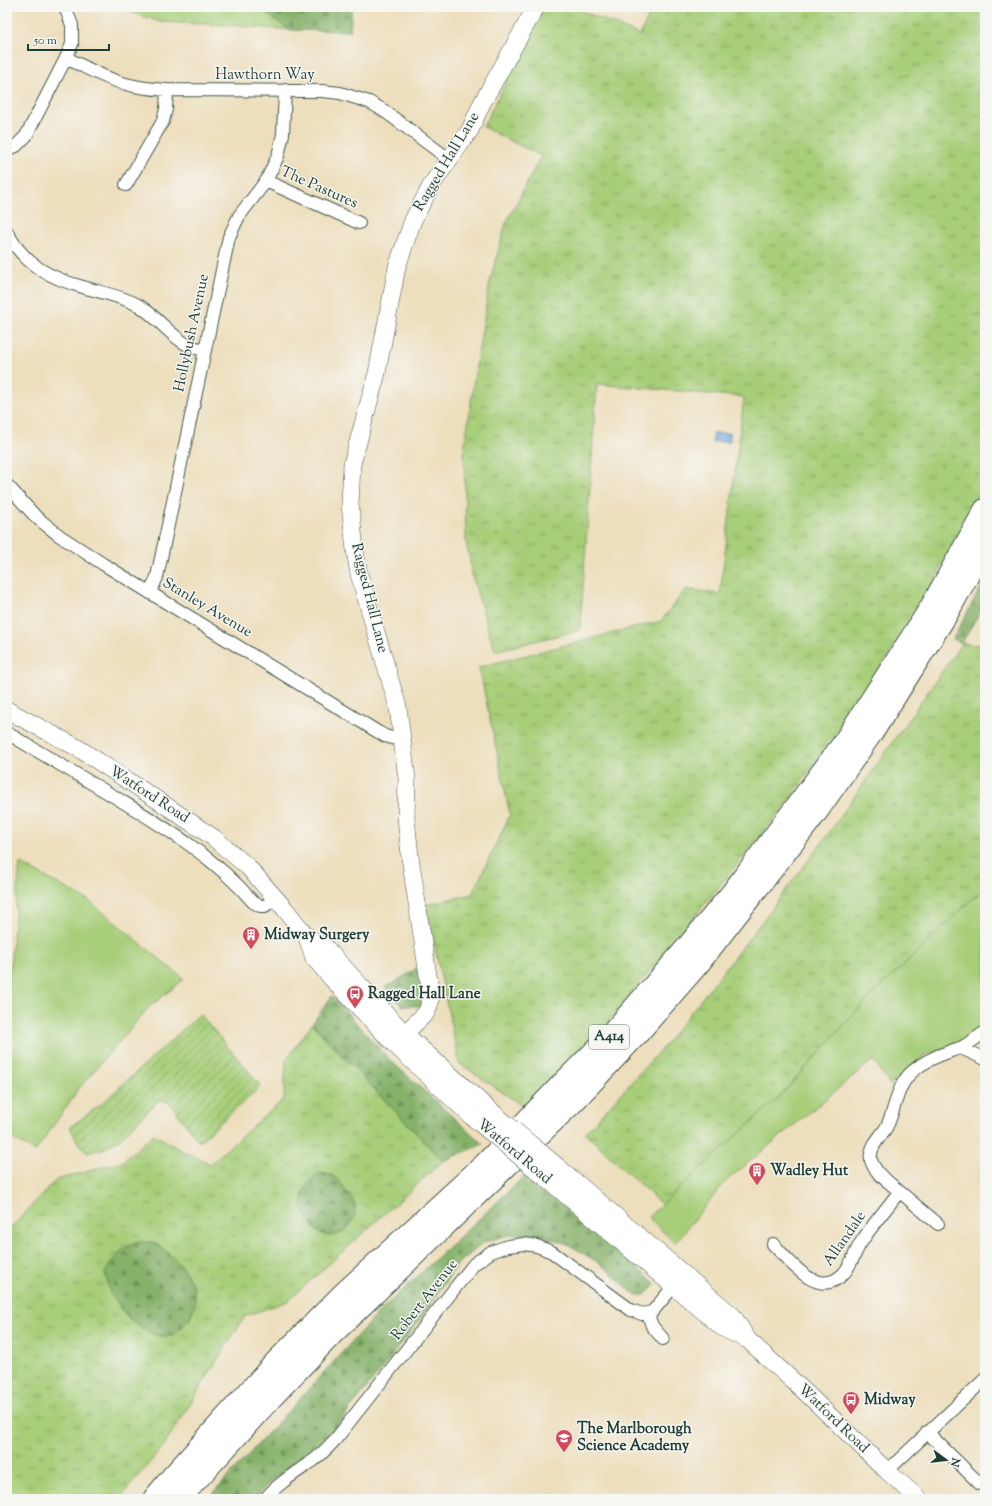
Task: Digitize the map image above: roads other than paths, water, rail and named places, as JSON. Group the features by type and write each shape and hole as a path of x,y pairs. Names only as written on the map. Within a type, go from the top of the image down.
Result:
{"highway":[{"name":"A414","path":"154,1499 274,1364 343,1294 486,1163 561,1085 610,1037 684,951 732,893 844,744 930,609 985,510"},
{"name":"A414","path":"179,1499 269,1400 334,1332 574,1101 637,1034 698,964 815,814 875,728 946,615 985,544"}],"main road":[{"name":"Ragged Hall Lane","path":"400,1039 426,1013 431,995 410,857 406,817 407,780 398,707 359,574 350,504 352,464 377,373 397,267 413,220 432,184 470,130 482,103 536,7"},
{"name":"Watford Road","path":"7,710 78,748 214,838 248,867 276,898 307,937 325,948 400,1039 471,1116 552,1173"},
{"name":"Watford Road","path":"400,1039 484,1105 552,1173 678,1280 732,1316 748,1340 803,1390 887,1471 919,1499"}],"street":[{"path":"7,149 16,146 26,136 72,44 72,25 65,7"},
{"name":"Hawthorn Way","path":"66,58 108,78 126,84 167,90 285,90 340,93 369,102 383,110 450,160"},
{"path":"126,185 163,121 166,109 167,90"},
{"name":"Hollybush Avenue","path":"150,593 158,577 229,237 239,216 266,182 278,156 283,134 285,90"},
{"name":"The Pastures","path":"266,182 359,223"},
{"path":"7,232 22,255 33,265 63,281 129,300 153,315 182,341 190,346 205,350"},
{"name":"Stanley Avenue","path":"7,485 36,517 60,536 150,593 378,732 385,736 403,741"},
{"name":"Watford Road","path":"7,733 148,817 196,850 230,877 253,902 265,906 276,898"},
{"path":"938,1224 880,1175 873,1165 870,1154 872,1147 889,1122 904,1081 915,1069 952,1050 961,1048 985,1032"},
{"path":"961,1048 985,1059"},
{"name":"Allandale","path":"773,1244 804,1275 812,1280 824,1282 836,1279 848,1268 862,1242 899,1192"},
{"name":"Robert Avenue","path":"264,1499 271,1491 293,1474 316,1459 335,1440 474,1264 491,1252 508,1246 524,1244 537,1246 552,1252 631,1310 642,1314 648,1314"},
{"path":"663,1339 652,1326 648,1314 652,1312 678,1280"},
{"path":"887,1471 985,1379"},
{"path":"927,1432 980,1484"}],"water":[{"path":"713,433 730,433 730,442 712,442"}],"place":[{"name":"Midway Surgery","path":"251,950"},
{"name":"Ragged Hall Lane","path":"355,1009"},
{"name":"Wadley Hut","path":"757,1186"},
{"name":"Midway","path":"851,1415"},
{"name":"The Marlborough Science Academy","path":"564,1453"}]}
